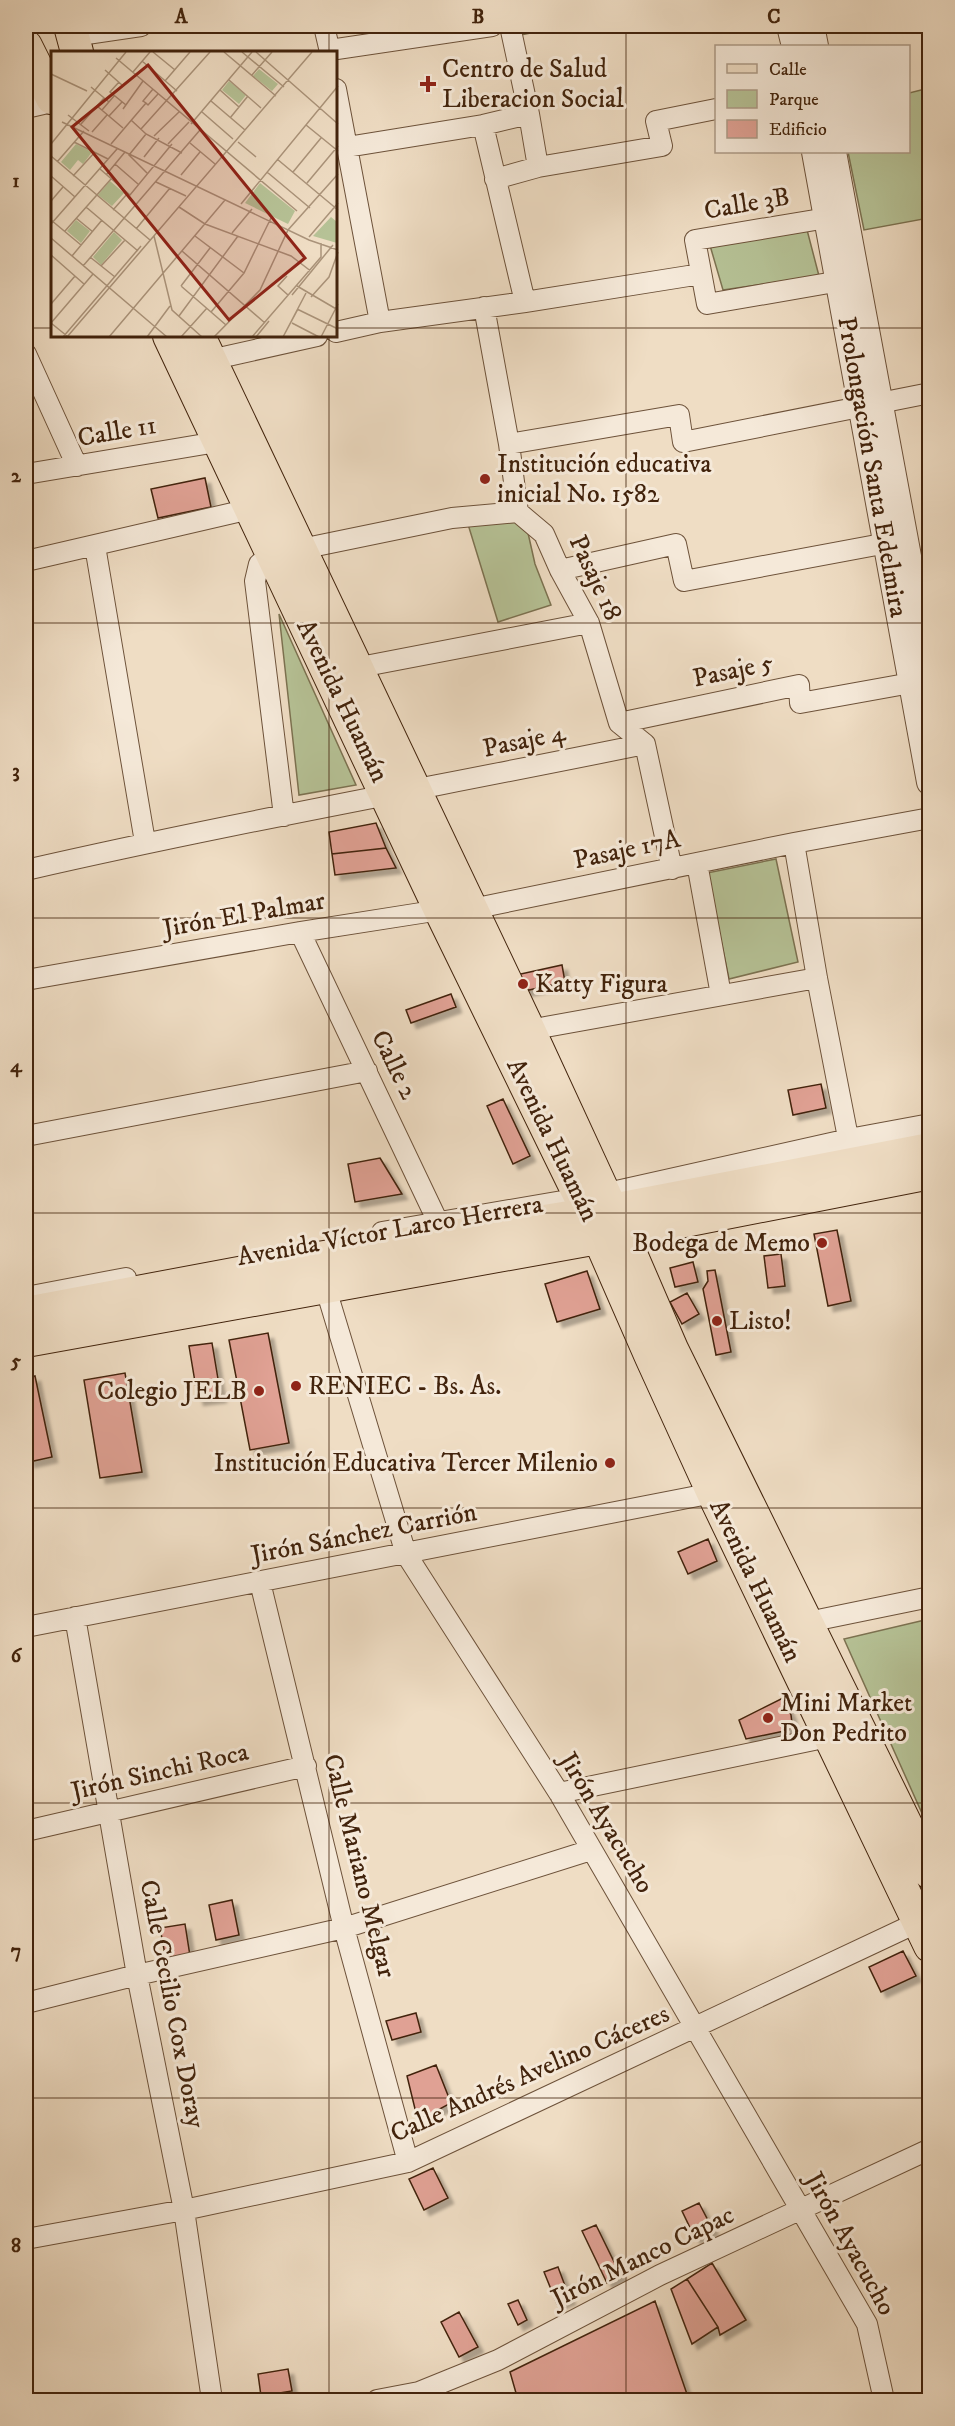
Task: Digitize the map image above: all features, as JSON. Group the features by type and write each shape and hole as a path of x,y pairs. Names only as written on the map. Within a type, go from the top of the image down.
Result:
{"main road":[{"path":"26,46 51,98"},
{"name":"Avenida Huamán","path":"172,338 198,354 286,552 401,793 472,909 529,1030 600,1214 661,1353 844,1732 926,1928"},
{"name":"Avenida Huamán","path":"198,354 217,442 250,509 286,552 355,668 401,793 440,910 600,1214"},
{"name":"Avenida Víctor Larco Herrera","path":"809,1185 851,1152 930,1149"},
{"name":"Avenida Víctor Larco Herrera","path":"26,1341 322,1273 600,1214 702,1204 809,1185 930,1173"},
{"name":"Avenida Víctor Larco Herrera","path":"26,1313 322,1273"},
{"name":"Avenida Huamán","path":"724,1485 808,1622 844,1732 930,1873"}],"street":[{"path":"73,38 141,26"},
{"path":"324,26 330,51 429,30 492,26"},
{"path":"510,26 530,114 538,167"},
{"path":"790,26 795,45"},
{"path":"812,26 815,45"},
{"path":"26,108 51,100"},
{"path":"495,179 538,167 662,146 656,121 715,109"},
{"path":"347,147 483,125 530,114"},
{"path":"339,122 347,147 380,322"},
{"path":"483,125 525,302"},
{"name":"Prolongación Santa Edelmira","path":"815,153 836,216"},
{"name":"Prolongación Santa Edelmira","path":"833,153 836,216 920,679 930,782"},
{"name":"Calle 3B","path":"836,216 695,240 700,274 707,304 847,280"},
{"path":"338,332 380,322 700,274"},
{"path":"284,816 255,580 259,564 286,552 452,518 518,512 509,444 484,307"},
{"path":"198,354 304,338"},
{"path":"26,354 77,466"},
{"path":"509,444 678,415 683,442 930,393"},
{"name":"Calle 11","path":"26,474 217,442"},
{"path":"26,561 250,509"},
{"name":"Pasaje 18","path":"518,512 544,534 560,570 590,623 619,723"},
{"path":"560,570 676,544 684,580 895,542"},
{"path":"95,546 145,842"},
{"path":"355,668 590,623"},
{"name":"Pasaje 5","path":"619,723 799,685 800,704 920,679"},
{"path":"619,723 645,744 672,869"},
{"name":"Pasaje 4","path":"26,870 145,842 645,744"},
{"name":"Pasaje 17A","path":"472,909 794,843 930,818"},
{"path":"794,843 817,978 851,1152"},
{"path":"697,863 721,995"},
{"name":"Jirón El Palmar","path":"26,981 300,932 440,910 472,909"},
{"name":"Calle 2","path":"300,932 438,1222"},
{"path":"529,1030 817,978"},
{"path":"26,1136 367,1071"},
{"name":"Avenida Víctor Larco Herrera","path":"26,1296 438,1222 600,1214 851,1152 930,1124"},
{"name":"Jirón Ayacucho","path":"322,1273 406,1554 559,1793 867,2324 884,2400"},
{"name":"Jirón Sánchez Carrión","path":"26,1627 406,1554 724,1485"},
{"name":"Calle Mariano Melgar","path":"260,1582 344,1928 408,2162"},
{"path":"808,1622 930,1597"},
{"name":"Calle Cecilio Cox Doray","path":"75,1617 137,1975 184,2210 212,2400"},
{"path":"559,1793 844,1732"},
{"name":"Jirón Sinchi Roca","path":"26,1831 306,1766"},
{"path":"26,2003 344,1928 591,1850"},
{"name":"Calle Andrés Avelino Cáceres","path":"26,2239 184,2210 408,2162 697,2028 926,1928"},
{"name":"Jirón Manco Capac","path":"377,2400 419,2392 498,2360 660,2275 930,2149"}],"green space":[{"path":"518,26 565,26 520,35"},
{"path":"929,88 929,218 864,230 848,153 910,153 910,93"},
{"path":"806,226 819,276 723,290 709,242"},
{"path":"514,520 528,533 535,564 551,605 498,622 467,521"},
{"path":"279,614 356,785 299,795"},
{"path":"776,859 798,962 729,979 707,873"},
{"path":"930,1619 929,1829 844,1639"}],"building":[{"path":"205,478 211,507 158,518 151,489"},
{"path":"376,823 386,848 332,854 329,832"},
{"path":"386,848 396,868 335,875 332,854"},
{"path":"562,965 565,982 520,992 516,975"},
{"path":"451,994 456,1007 411,1023 406,1010"},
{"path":"821,1084 826,1108 793,1115 788,1090"},
{"path":"503,1099 530,1156 513,1164 487,1106"},
{"path":"380,1158 402,1194 355,1202 348,1164"},
{"path":"837,1230 851,1301 828,1306 814,1234"},
{"path":"781,1254 785,1286 768,1288 764,1256"},
{"path":"693,1262 698,1282 675,1287 670,1268"},
{"name":"Listo!","path":"715,1270 731,1352 716,1355 703,1289 708,1281 707,1271"},
{"path":"587,1271 600,1309 557,1322 545,1284"},
{"path":"687,1293 699,1314 682,1324 670,1302"},
{"name":"Colegio JELB","path":"268,1333 289,1443 250,1450 229,1340"},
{"path":"212,1343 221,1397 198,1400 189,1346"},
{"path":"125,1373 142,1472 100,1478 84,1380"},
{"path":"35,1376 52,1457 29,1462 26,1447 26,1378"},
{"path":"708,1539 717,1561 688,1574 678,1552"},
{"name":"Mini Market Don Pedrito","path":"783,1698 791,1715 792,1723 789,1730 746,1739 739,1720"},
{"path":"232,1900 239,1935 216,1940 209,1905"},
{"path":"185,1924 190,1956 166,1960 160,1928"},
{"path":"903,1951 916,1976 881,1992 869,1967"},
{"path":"416,2013 421,2032 392,2040 386,2021"},
{"path":"436,2065 451,2103 425,2117 416,2113 407,2076"},
{"path":"433,2168 448,2198 424,2210 409,2179"},
{"path":"699,2203 713,2230 695,2238 682,2211"},
{"path":"596,2225 621,2276 607,2283 582,2231"},
{"path":"712,2263 746,2320 720,2335 718,2327 687,2279"},
{"path":"558,2267 570,2299 557,2304 544,2272"},
{"path":"687,2279 718,2327 692,2344 671,2289"},
{"path":"518,2300 527,2320 518,2325 508,2304"},
{"path":"655,2301 689,2400 518,2400 510,2372"},
{"path":"459,2312 478,2347 459,2357 441,2322"},
{"path":"288,2369 292,2391 261,2396 258,2374"}],"place":[{"name":"Centro de Salud Liberacion Social","path":"428,84"},
{"name":"Institución educativa inicial No. 1582","path":"485,479"},
{"name":"Katty Figura","path":"523,984"},
{"name":"Bodega de Memo","path":"822,1243"},
{"name":"Listo!","path":"717,1321"},
{"name":"RENIEC - Bs. As.","path":"296,1386"},
{"name":"Colegio JELB","path":"259,1391"},
{"name":"Institución Educativa Tercer Milenio","path":"610,1463"},
{"name":"Mini Market Don Pedrito","path":"768,1718"}]}
